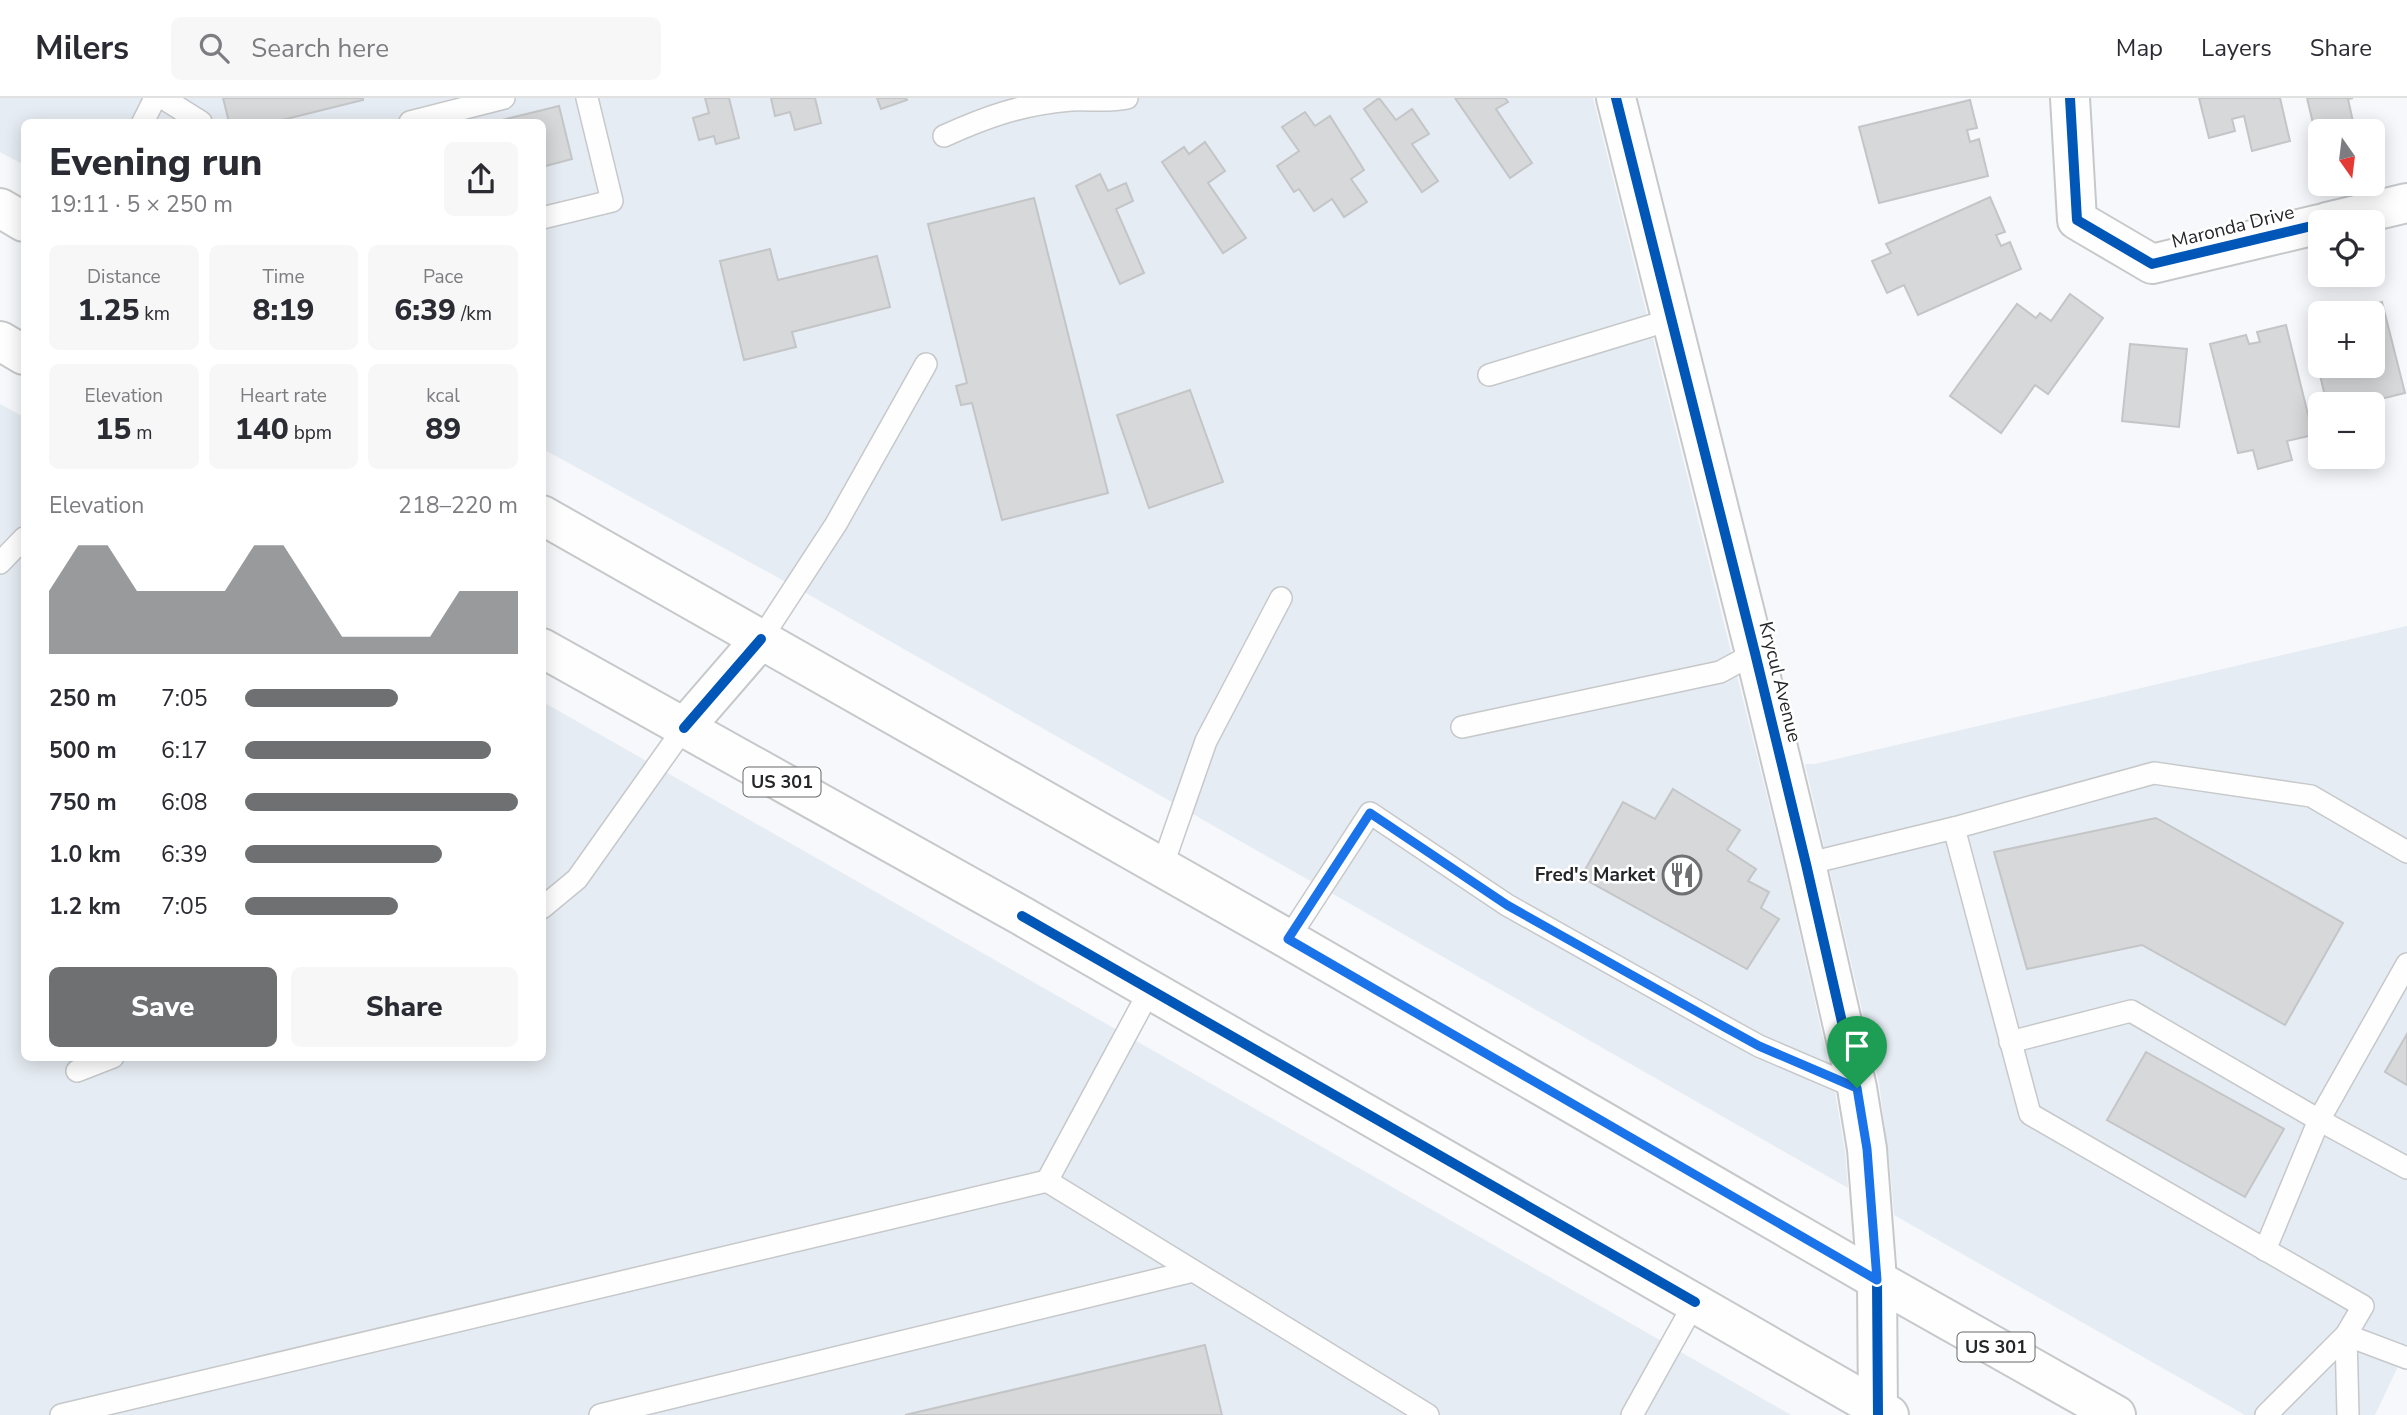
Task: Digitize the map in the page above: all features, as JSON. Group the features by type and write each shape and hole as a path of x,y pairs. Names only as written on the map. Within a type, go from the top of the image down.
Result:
{"main road":[{"name":"Krycul Avenue","path":"1616,98 1807,863 1857,1088 1867,1149 1877,1280 1881,1413"},
{"name":"Maronda Drive","path":"2070,98 2077,219 2152,264 2308,227"},
{"path":"2378,210 2407,203"},
{"path":"0,208 21,220"},
{"path":"0,341 21,353"},
{"name":"US 301","path":"546,517 1288,939 2116,1415"},
{"path":"684,728 761,639"},
{"name":"US 301","path":"546,650 1150,990 1881,1413"}],"lane":[{"path":"144,119 155,98"},
{"path":"163,98 196,119"},
{"path":"422,119 505,98"},
{"path":"546,217 612,201 587,98"},
{"path":"944,136 988,116 1024,106 1073,100 1127,98"},
{"path":"1489,375 1673,319"},
{"path":"761,639 836,524 926,364"},
{"path":"0,563 21,541"},
{"path":"1161,867 1206,741 1280,598"},
{"path":"1462,727 1720,672 1755,653"},
{"path":"546,905 577,878 684,728"},
{"path":"1807,863 1954,828 2154,773 2311,796 2407,852"},
{"path":"1288,939 1370,813 1507,905 1759,1046 1857,1088"},
{"path":"1954,828 2030,1114 2363,1306 2346,1335 2266,1415"},
{"path":"2265,1250 2319,1120 2407,964"},
{"path":"1046,1181 1150,990"},
{"path":"2010,1042 2131,1010 2407,1168"},
{"path":"77,1071 103,1061"},
{"path":"61,1415 1046,1181 1428,1415"},
{"path":"600,1415 1193,1271"},
{"path":"1632,1415 1695,1303"},
{"path":"2346,1335 2407,1358"},
{"path":"2346,1335 2348,1415"}],"shaded area":[{"path":"0,98 1593,98 1785,868 1835,1092 1848,1188 797,588 546,451 546,119 21,119 21,163 0,152"},
{"path":"0,404 21,415 21,1061 546,1061 546,704 1791,1415 0,1415"},
{"path":"2407,626 2407,1357 2400,1362 2375,1415 2245,1415 1894,1215 1879,1083 1805,764 1815,764"}],"building":[{"path":"223,98 363,98 286,119 228,119"},
{"path":"705,98 729,98 739,138 716,144 714,136 699,140 693,118 709,113"},
{"path":"771,98 815,98 821,123 795,130 790,112 775,116"},
{"path":"877,98 906,98 907,100 881,109"},
{"path":"1379,98 1396,120 1412,109 1429,134 1412,144 1438,181 1422,192 1364,109"},
{"path":"1455,98 1505,98 1508,102 1496,109 1532,163 1510,178"},
{"path":"2199,98 2280,98 2290,141 2252,151 2244,116 2232,119 2235,131 2209,138"},
{"path":"2307,98 2353,98 2348,99 2352,119 2312,119"},
{"path":"1970,100 1977,128 1967,130 1970,142 1979,139 1988,176 1879,203 1859,127"},
{"path":"559,106 572,159 546,166 546,119 506,119"},
{"path":"1305,112 1315,126 1330,116 1364,170 1351,179 1367,202 1344,217 1332,199 1314,211 1299,189 1294,192 1277,166 1299,151 1282,127"},
{"path":"1205,142 1225,171 1208,183 1246,238 1223,253 1162,162 1184,147 1189,154"},
{"path":"1100,174 1108,191 1126,183 1133,201 1116,209 1144,273 1120,284 1076,186"},
{"path":"1990,197 2005,232 1996,235 2001,246 2010,242 2021,269 1918,315 1904,285 1887,293 1872,261 1891,253 1886,244"},
{"path":"1034,198 1108,493 1002,520 972,403 961,405 956,386 967,383 928,224"},
{"path":"770,249 778,280 877,256 890,307 792,332 796,347 744,360 720,261"},
{"path":"2070,294 2103,318 2048,394 2035,385 2001,433 1950,396 2017,304 2036,318 2040,313 2051,321"},
{"path":"2385,314 2405,393 2385,398 2385,392 2324,392 2321,378 2385,378"},
{"path":"2286,325 2308,415 2308,436 2287,441 2292,460 2258,469 2253,450 2238,453 2210,344 2246,335 2249,344 2260,342 2257,332"},
{"path":"2130,344 2187,349 2179,427 2122,421"},
{"path":"1190,390 1223,482 1149,508 1117,415"},
{"path":"1673,789 1740,830 1727,850 1756,869 1748,881 1769,892 1761,908 1779,919 1747,969 1581,877 1623,802 1655,819"},
{"path":"2156,818 2343,923 2285,1025 2142,945 2027,969 1994,852"},
{"path":"2407,1034 2407,1085 2385,1072"},
{"path":"2146,1052 2284,1129 2245,1197 2107,1120"},
{"path":"1205,1345 1222,1415 905,1415"}],"cycle path":[{"path":"1616,98 1755,653 1857,1088 1867,1149 1877,1280 1878,1415"},
{"path":"2070,98 2077,220 2152,264 2308,227"},
{"path":"684,728 761,639"},
{"path":"1022,916 1695,1302"}],"place":[{"name":"Fred's Market","path":"1682,875"}],"route":[{"path":"1370,813 1507,905 1759,1046 1857,1088 1867,1149 1877,1280 1288,939 1370,813"}]}
